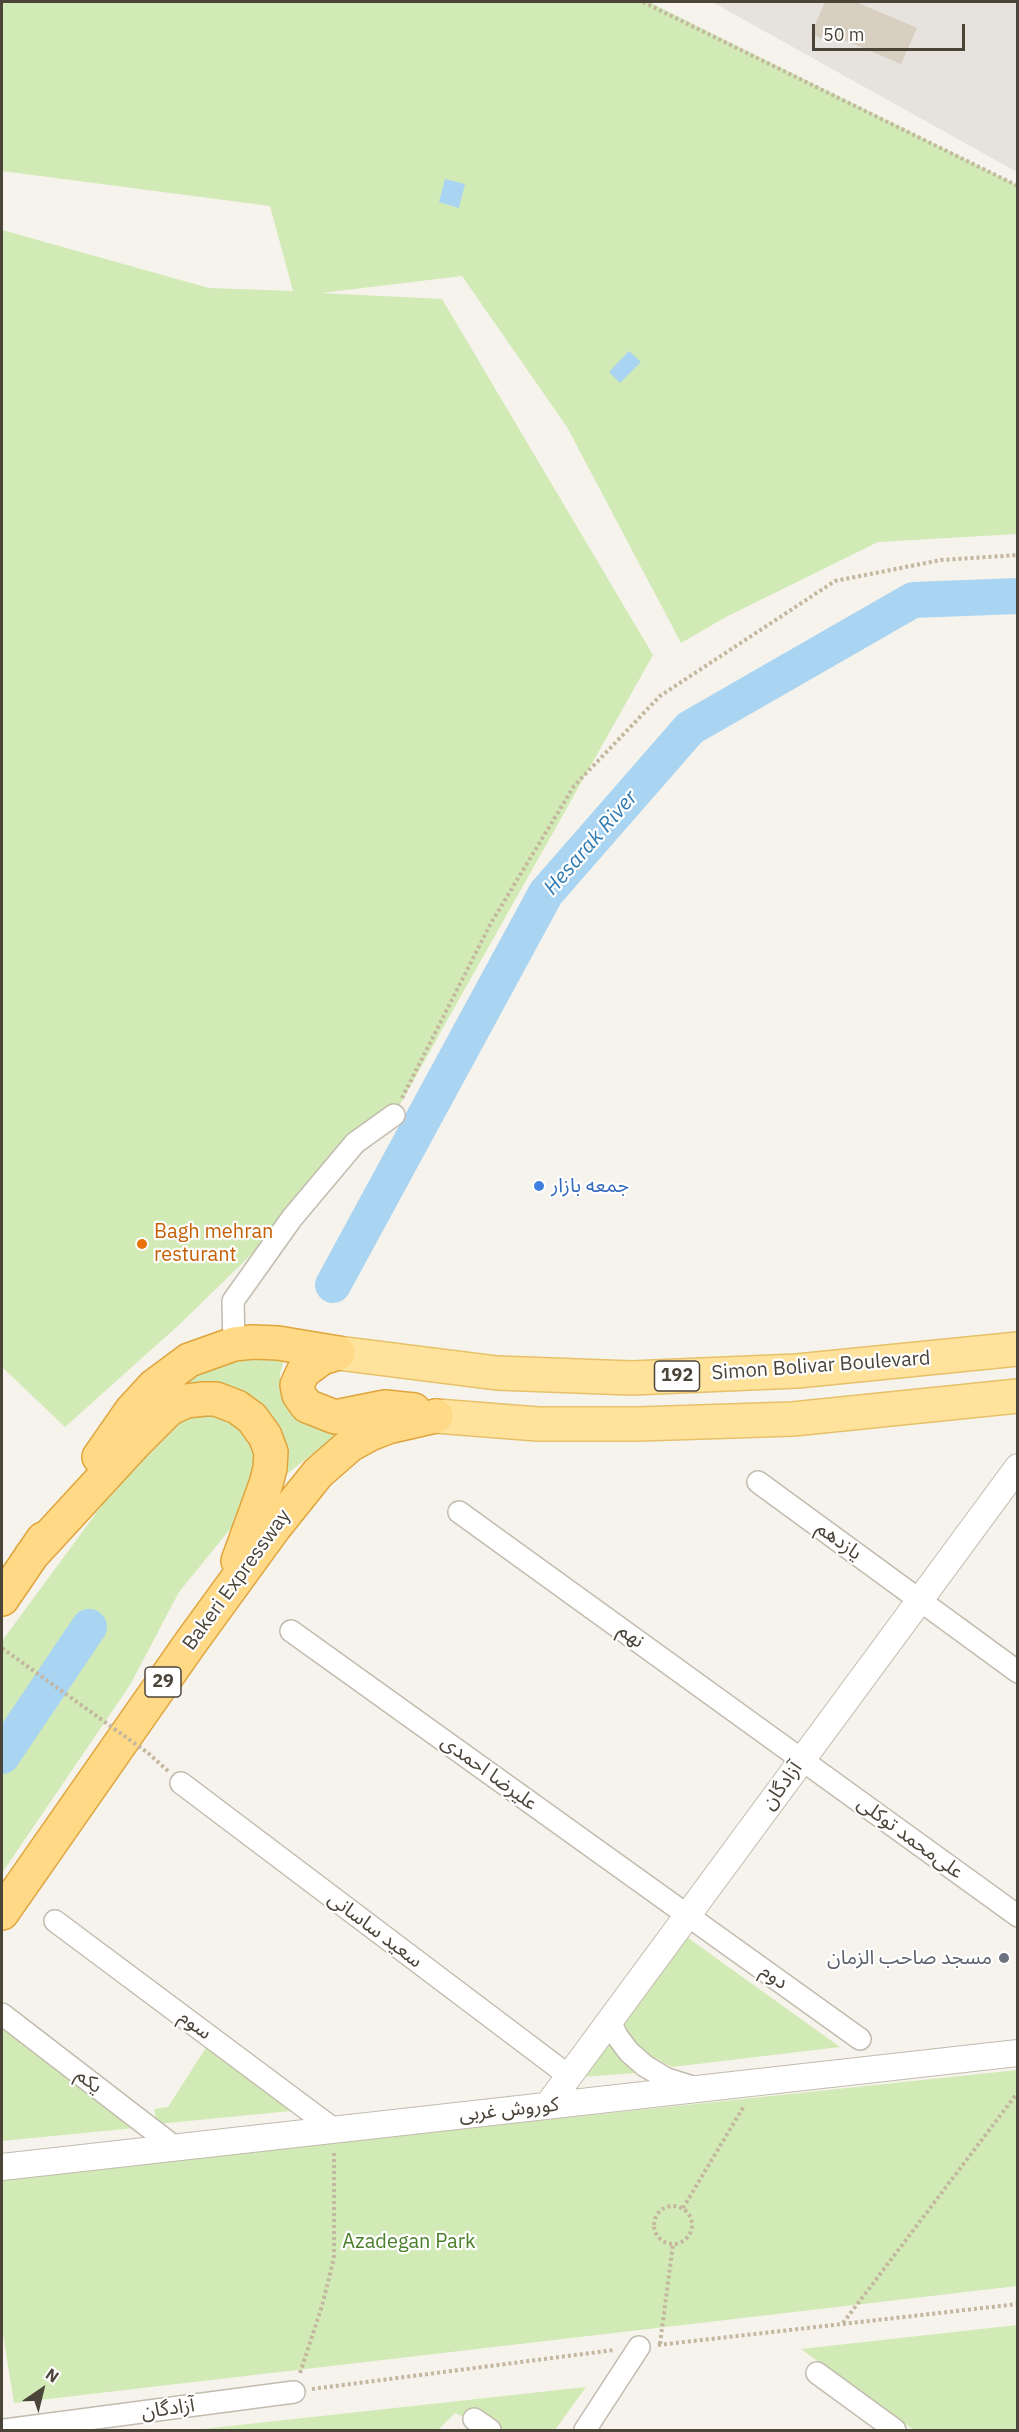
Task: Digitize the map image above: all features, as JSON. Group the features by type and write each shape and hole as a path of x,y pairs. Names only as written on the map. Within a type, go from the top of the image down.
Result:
{"highway":[{"path":"2,1599 131,1411 154,1386 189,1359 234,1344 253,1342 278,1343 338,1353"},
{"path":"338,1353 322,1358 303,1372 297,1385 299,1395 307,1406 335,1417 385,1407 404,1407 436,1416"},
{"path":"31,1556 169,1409 186,1401 216,1399 237,1407 252,1418 265,1436 270,1452 270,1468 266,1484 226,1594"},
{"name":"Bakeri Expressway","path":"2,1912 226,1594 286,1513 333,1458 350,1445 379,1430 436,1416"}],"main road":[{"name":"Simon Bolivar Boulevard","path":"338,1353 497,1373 632,1378 797,1371 1017,1349"},
{"path":"436,1416 538,1424 781,1420 1017,1396"}],"street":[{"path":"234,1344 233,1301 292,1218 355,1143 394,1115"},
{"name":"آزادگان","path":"547,2106 1017,1467"},
{"name":"یازدهم","path":"758,1482 1017,1672"},
{"name":"نهم","path":"459,1512 802,1760"},
{"name":"علیرضا احمدی","path":"291,1631 688,1915"},
{"name":"علی‌محمد توکلی","path":"802,1760 1017,1916"},
{"name":"سعید ساسانی","path":"181,1783 569,2076"},
{"name":"دوم","path":"688,1915 860,2039"},
{"name":"سوم","path":"55,1921 335,2130"},
{"name":"یکم","path":"2,2014 176,2148"},
{"path":"610,2021 617,2036 629,2052 645,2066 668,2079 699,2089"},
{"name":"کوروش غربی","path":"2,2167 1017,2053"},
{"path":"585,2430 639,2347"},
{"path":"818,2373 895,2430"},
{"name":"آزادگان","path":"5,2430 294,2392"}],"path":[{"path":"643,2 1017,186"},
{"path":"394,1115 490,923 574,786 660,696 835,581 941,560 1017,555"},
{"path":"2,1648 151,1755"},
{"path":"683,2208 759,2082"},
{"path":"843,2324 1017,2092"},
{"path":"294,2392 322,2306 334,2258 335,2130"},
{"path":"677,2206 683,2208 691,2218 692,2230 685,2240 673,2244 661,2240 657,2235 656,2217 665,2208 677,2206"},
{"path":"660,2344 673,2244"}],"shaded area":[{"path":"712,2 1017,2 1017,172"}],"green space":[{"path":"2,2 649,2 1017,185 1017,534 878,542 726,617 681,643 567,427 462,276 321,293 442,299 653,655 394,1115 180,1324 65,1427 2,1367 2,230 209,288 293,291 270,206 2,171"},
{"path":"245,1354 284,1360 280,1374 280,1392 287,1410 306,1424 326,1428 348,1426 283,1477 277,1428 177,1395 175,1384"},
{"path":"197,1404 260,1437 249,1506 179,1592 130,1685 2,1873 2,1641 147,1444"},
{"path":"684,1935 840,2047 672,2067 640,2050 620,2032 625,2013"},
{"path":"2,2022 145,2127 2,2141"},
{"path":"610,2034 649,2072 583,2077"},
{"path":"207,2046 291,2111 157,2124 154,2109 168,2107"},
{"name":"Azadegan Park","path":"1017,2070 1017,2286 14,2403 2,2328 2,2179 304,2147 430,2119 450,2130"},
{"path":"1017,2325 1017,2430 914,2430 801,2349"},
{"path":"586,2387 555,2430 493,2430 455,2413 438,2430 194,2430"}],"water":[{"path":"445,179 465,184 459,208 439,202"},
{"path":"629,351 641,362 620,383 609,372"}],"building":[{"path":"825,2 856,2 917,28 901,64 832,35 829,42 811,34"}],"waterway":[{"name":"Hesarak River","path":"333,1285 546,893 690,728 913,600 1018,596"},
{"name":"Hesarak River","path":"2,1756 89,1627"}],"place":[{"name":"جمعه بازار","path":"539,1186"},
{"name":"Bagh mehran resturant","path":"142,1244"},
{"name":"مسجد صاحب الزمان","path":"1004,1958"}]}
